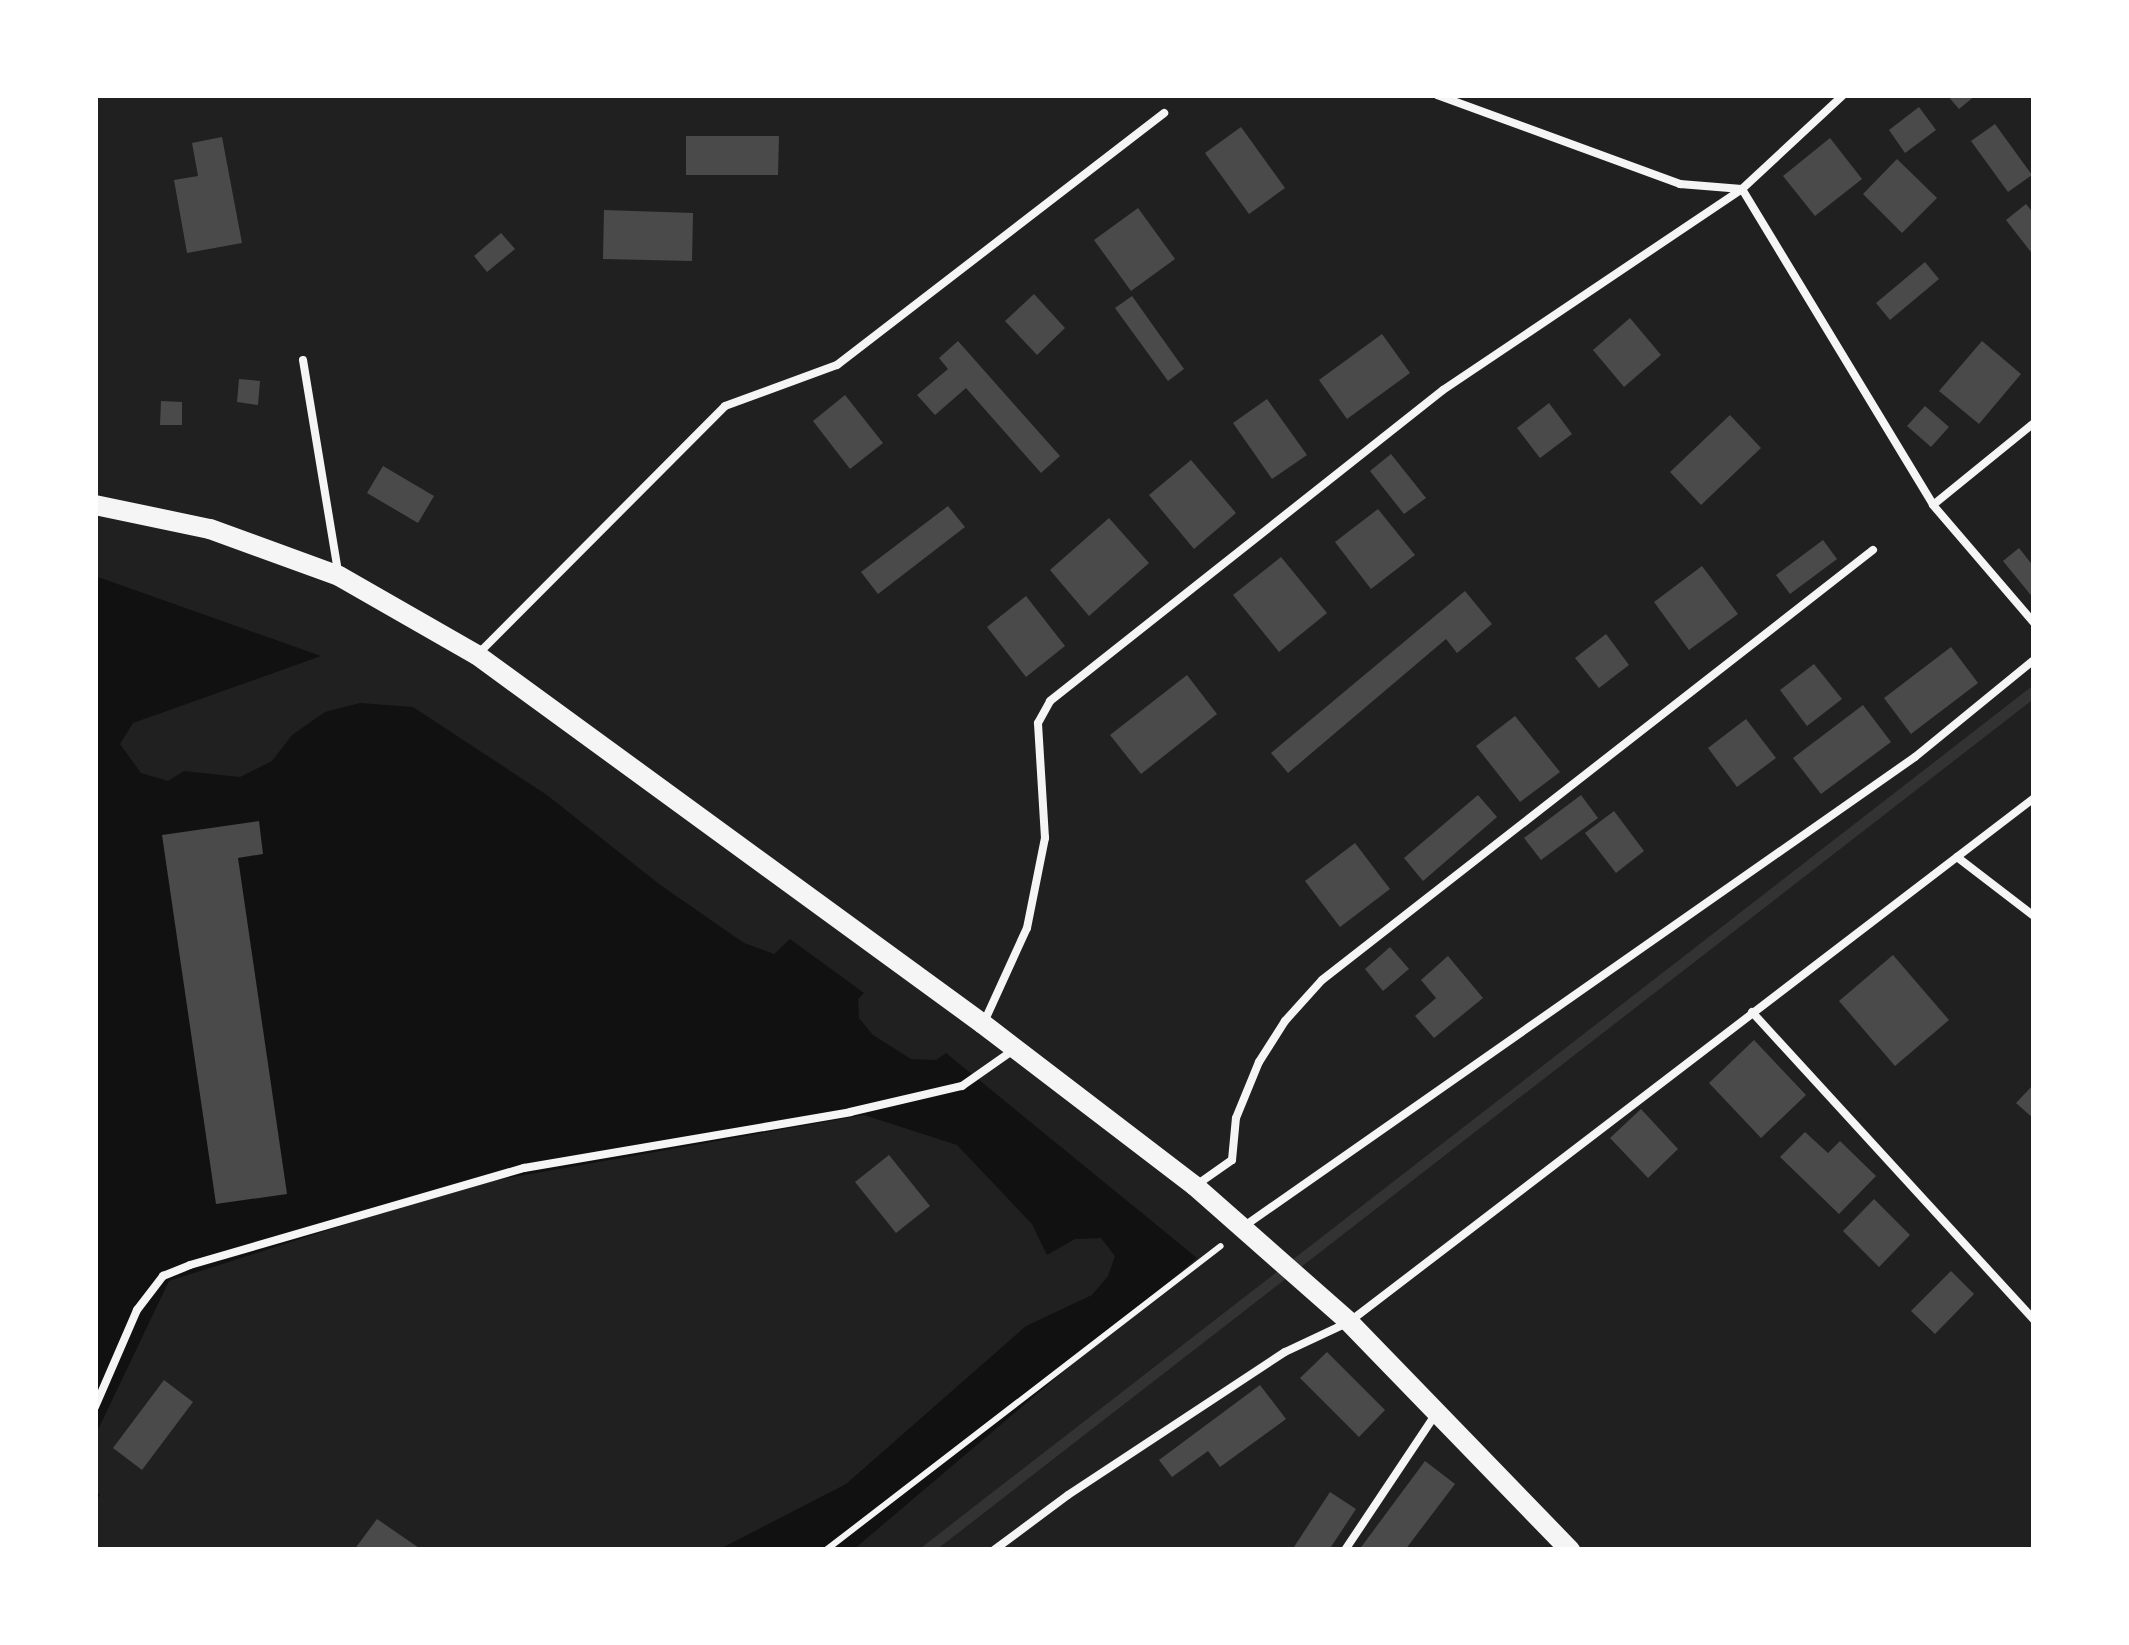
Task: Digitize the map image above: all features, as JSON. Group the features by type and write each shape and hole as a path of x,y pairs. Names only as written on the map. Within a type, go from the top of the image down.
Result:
{"main road":[{"path":"95,505 210,529 339,576 478,655 983,1024 1195,1186 1350,1322 1570,1550"}],"lane":[{"path":"1437,95 1680,184 1742,188"},
{"path":"983,1024 1031,910 1045,838 1038,723 1050,701 1442,390 1742,188 1843,95"},
{"path":"478,655 724,406 837,364 1164,112"},
{"path":"1742,188 1933,505 2034,624"},
{"path":"303,360 339,576"},
{"path":"1933,505 2034,422"},
{"path":"1195,1186 1232,1160 1236,1118 1259,1062 1285,1021 1322,980 1873,550"},
{"path":"1243,1227 1916,758 2034,660"},
{"path":"994,1550 1068,1495 1284,1352 1350,1322 2034,798"},
{"path":"1957,857 2034,916"},
{"path":"1752,1012 2034,1320"},
{"path":"95,1407 137,1310 163,1276 190,1265 524,1168 850,1112 962,1086 1015,1048"},
{"path":"1345,1550 1438,1411"}],"path":[{"path":"826,1550 1243,1227"}],"shaded area":[{"path":"95,95 2034,95 2034,1550 853,1550 1197,1258 946,1053 936,1060 911,1059 873,1035 859,1018 858,999 864,993 790,939 774,954 744,943 659,884 547,795 413,707 360,703 325,712 292,735 272,761 240,777 184,771 168,781 141,773 120,744 133,723 321,656 95,576"},
{"path":"864,1115 957,1145 1032,1224 1047,1255 1075,1239 1101,1238 1115,1256 1108,1276 1092,1295 1026,1326 846,1484 718,1550 95,1550 95,1502 100,1495 95,1489 95,1436 169,1281 469,1185"}],"building":[{"path":"1947,95 1976,95 1959,109"},
{"path":"1919,107 1936,130 1905,153 1889,130"},
{"path":"1995,124 2032,175 2008,192 1971,141"},
{"path":"1241,127 1285,188 1249,214 1205,153"},
{"path":"686,136 779,136 778,175 686,175"},
{"path":"222,137 242,243 187,253 174,180 198,176 192,143"},
{"path":"1830,138 1862,179 1815,216 1783,176"},
{"path":"1897,159 1937,198 1902,233 1863,194"},
{"path":"2026,204 2034,214 2034,256 2006,220"},
{"path":"1138,208 1175,259 1131,291 1094,240"},
{"path":"604,210 693,213 692,261 603,259"},
{"path":"501,233 515,249 487,272 474,256"},
{"path":"1925,262 1939,279 1890,320 1876,303"},
{"path":"1034,294 1065,328 1037,355 1005,321"},
{"path":"1132,296 1184,369 1168,381 1115,308"},
{"path":"1630,318 1661,355 1624,387 1593,350"},
{"path":"1382,334 1410,373 1347,419 1319,380"},
{"path":"958,341 1060,456 1041,473 966,388 935,415 917,395 948,369 939,358"},
{"path":"1982,341 2021,374 1979,424 1939,391"},
{"path":"239,379 260,381 258,405 237,402"},
{"path":"845,395 883,443 850,469 813,421"},
{"path":"1267,399 1307,455 1272,479 1233,423"},
{"path":"161,401 182,402 182,425 160,425"},
{"path":"1549,403 1572,434 1540,458 1517,428"},
{"path":"1925,406 1949,427 1931,447 1907,426"},
{"path":"1730,415 1761,448 1701,505 1670,472"},
{"path":"1391,454 1426,498 1404,514 1370,471"},
{"path":"1191,460 1236,513 1194,549 1149,495"},
{"path":"383,466 434,496 418,523 367,493"},
{"path":"948,506 965,527 878,594 861,572"},
{"path":"1378,509 1415,555 1371,589 1335,542"},
{"path":"1109,518 1149,563 1089,616 1050,570"},
{"path":"1823,540 1837,559 1790,594 1776,575"},
{"path":"2019,548 2034,567 2034,599 2003,561"},
{"path":"1281,557 1327,613 1279,652 1233,595"},
{"path":"1702,566 1738,614 1689,650 1654,602"},
{"path":"1465,591 1492,624 1457,653 1446,639 1288,773 1271,753"},
{"path":"1026,596 1065,646 1026,677 987,627"},
{"path":"1606,634 1629,665 1599,688 1575,658"},
{"path":"1951,647 1978,683 1911,734 1884,698"},
{"path":"1814,664 1842,699 1807,726 1780,690"},
{"path":"1187,675 1217,714 1141,774 1110,735"},
{"path":"1863,705 1891,742 1821,794 1793,758"},
{"path":"1515,716 1560,772 1520,802 1476,746"},
{"path":"1746,719 1776,758 1737,787 1708,748"},
{"path":"1478,795 1497,817 1423,881 1404,858"},
{"path":"1581,795 1598,818 1541,860 1524,838"},
{"path":"1614,811 1644,851 1616,873 1585,833"},
{"path":"259,821 263,854 238,858 287,1194 216,1204 162,835"},
{"path":"1355,843 1390,889 1340,927 1305,881"},
{"path":"1390,947 1409,969 1383,991 1365,969"},
{"path":"1893,955 1949,1020 1895,1066 1839,1001"},
{"path":"1448,956 1483,998 1434,1038 1415,1016 1436,998 1421,980"},
{"path":"1754,1040 1806,1095 1761,1138 1709,1083"},
{"path":"2034,1084 2034,1119 2016,1103"},
{"path":"1641,1109 1678,1149 1648,1178 1610,1138"},
{"path":"1805,1132 1828,1153 1840,1141 1876,1176 1839,1214 1780,1157"},
{"path":"889,1155 930,1206 896,1233 855,1182"},
{"path":"1874,1199 1910,1235 1879,1267 1843,1231"},
{"path":"1951,1271 1974,1294 1935,1334 1911,1311"},
{"path":"1327,1352 1385,1410 1359,1437 1300,1378"},
{"path":"164,1380 193,1402 142,1470 113,1448"},
{"path":"1260,1385 1286,1419 1220,1467 1208,1451 1172,1477 1159,1460"},
{"path":"1425,1461 1455,1484 1405,1550 1359,1550"},
{"path":"1330,1492 1356,1509 1329,1550 1292,1550"},
{"path":"377,1519 422,1550 354,1550"}],"waterway":[{"path":"926,1550 2034,691"}]}
